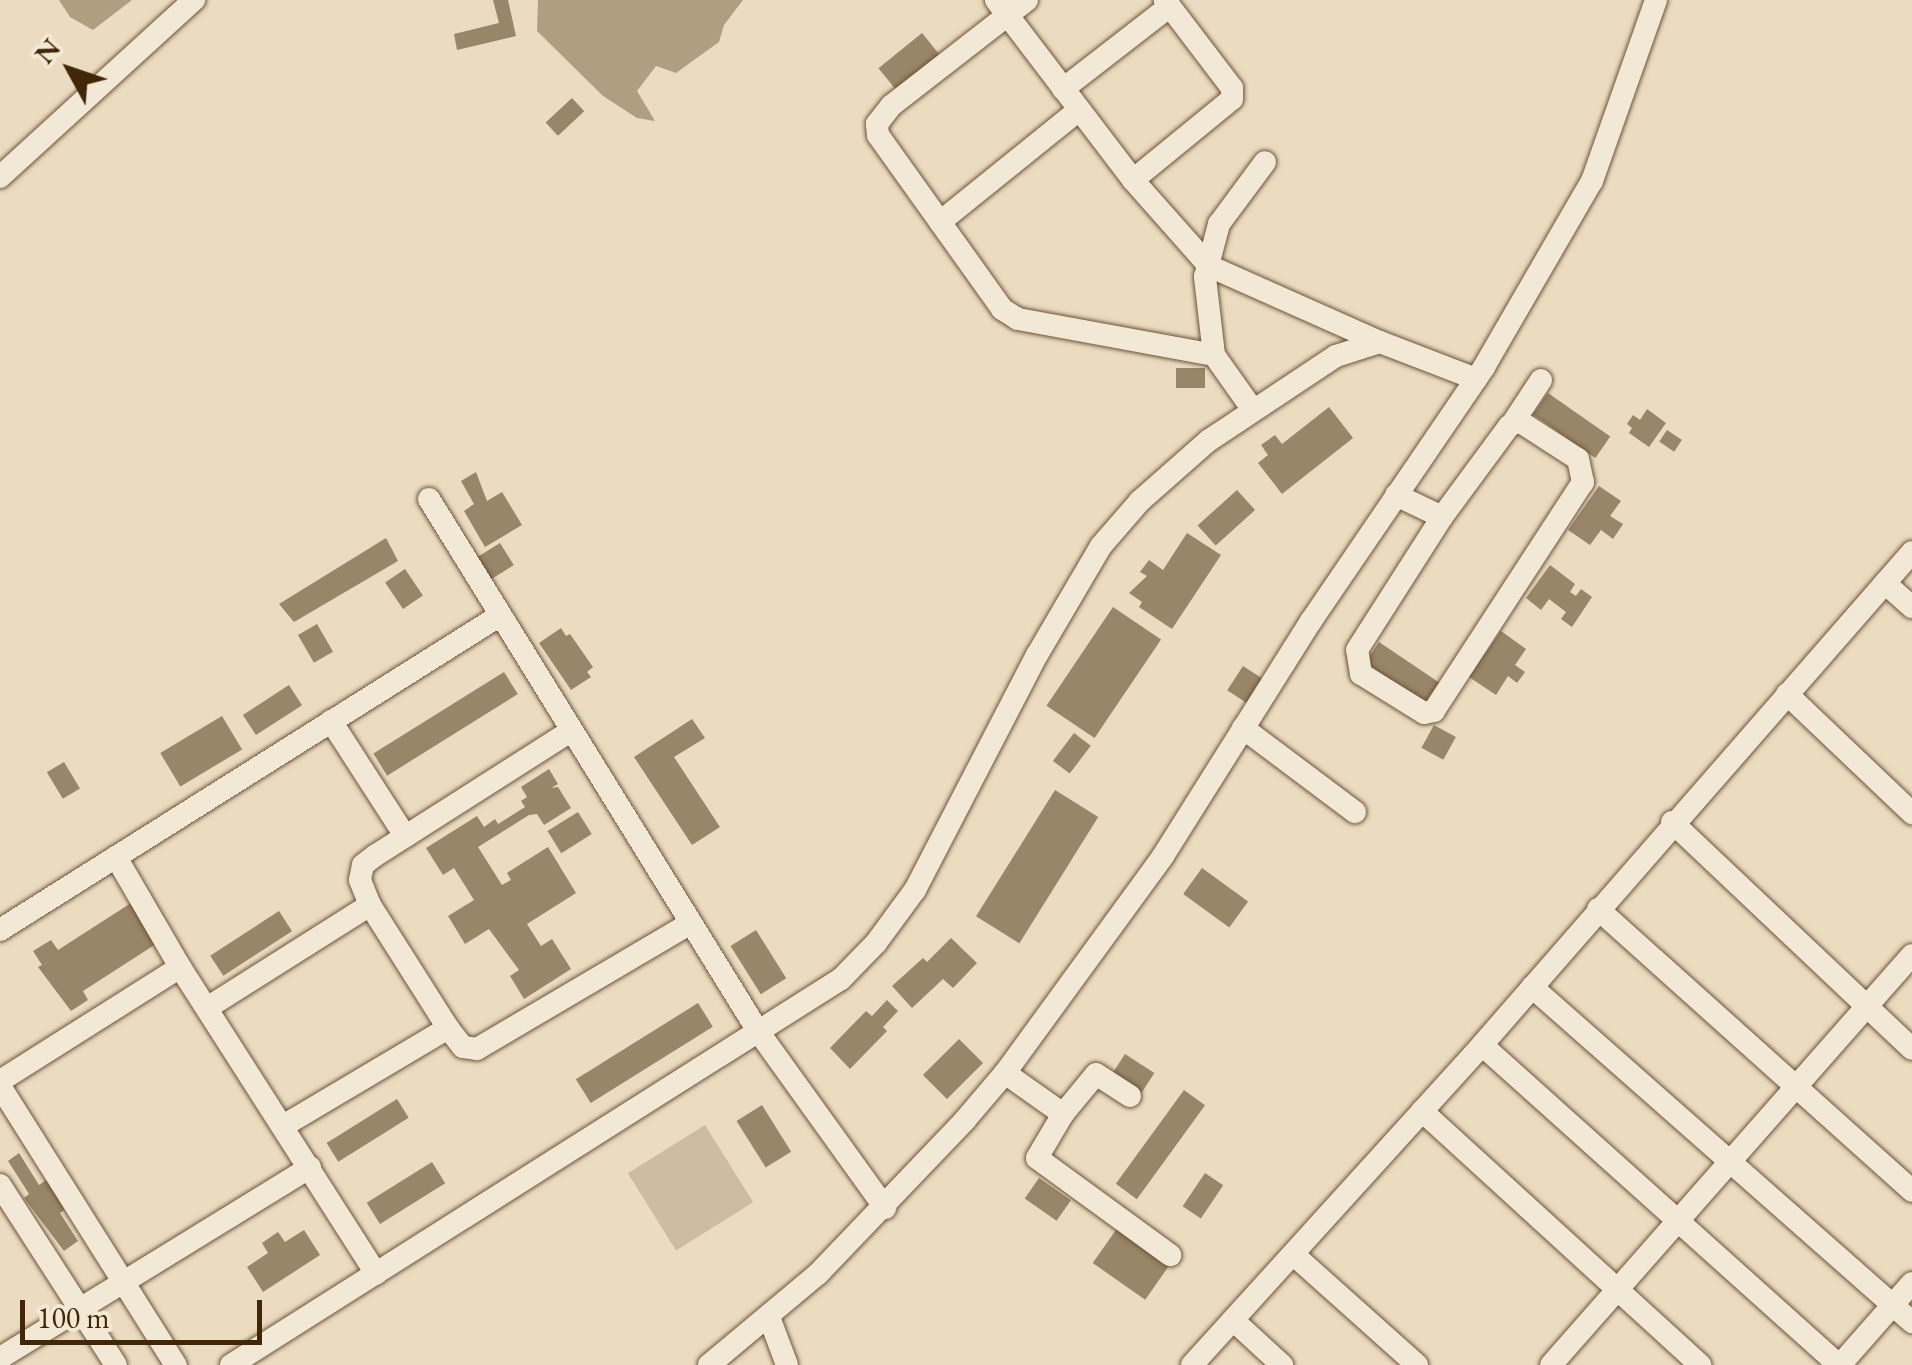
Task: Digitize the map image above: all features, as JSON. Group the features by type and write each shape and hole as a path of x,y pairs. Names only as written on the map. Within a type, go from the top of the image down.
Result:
{"street":[{"path":"0,177 194,0"},
{"path":"1027,0 1002,8 891,106 876,124 878,135 1002,309 1018,319 1214,355"},
{"path":"709,1365 770,1317 884,1208 1006,1072 1163,856 1243,728 1476,379 1592,181 1656,0"},
{"path":"1063,89 1168,3 1232,88 1232,99 1134,180"},
{"path":"1002,8 1134,180 1209,266 1380,342 1476,379"},
{"path":"940,222 1079,110"},
{"path":"1253,410 1214,355 1205,278 1220,224 1265,162"},
{"path":"232,1365 841,979 876,943 915,890 1037,654 1101,546 1153,489 1208,441 1336,356 1380,342"},
{"path":"1514,422 1578,458 1583,482 1434,711 1424,713 1361,674 1357,650 1442,517 1541,380"},
{"path":"1396,496 1442,517"},
{"path":"429,499 758,1032 884,1208"},
{"path":"1192,1365 1482,1045 1672,822 1912,552"},
{"path":"1885,583 1912,606"},
{"path":"0,930 499,616"},
{"path":"1786,694 1912,813"},
{"path":"331,722 405,836"},
{"path":"1243,728 1354,812"},
{"path":"571,731 364,866 360,880 370,905 462,1047 477,1049 691,923"},
{"path":"1672,822 1912,1050"},
{"path":"116,857 180,966 376,1274"},
{"path":"207,1008 370,905"},
{"path":"1598,909 1912,1191"},
{"path":"1553,1364 1912,955"},
{"path":"176,1365 0,1084 180,966"},
{"path":"1532,987 1912,1322"},
{"path":"283,1126 448,1028"},
{"path":"1482,1045 1839,1365 1912,1283"},
{"path":"1006,1072 1063,1114"},
{"path":"1130,1096 1096,1074 1063,1114 1037,1158 1170,1255"},
{"path":"1422,1112 1700,1365"},
{"path":"0,1358 310,1167"},
{"path":"0,1186 116,1365"},
{"path":"1294,1255 1417,1365"},
{"path":"770,1317 786,1365"},
{"path":"1233,1320 1282,1365"}],"shaded area":[{"path":"59,0 132,0 93,30 70,17"},
{"path":"538,0 743,0 724,25 719,42 676,73 656,66 637,91 655,121 637,118 603,96 537,31"},
{"path":"705,1125 753,1202 676,1250 628,1173"}],"building":[{"path":"493,0 508,0 516,36 457,50 454,34 499,23"},
{"path":"922,33 940,55 896,90 878,68"},
{"path":"572,98 584,111 558,136 546,123"},
{"path":"1176,368 1205,368 1205,388 1176,388"},
{"path":"1548,393 1610,437 1595,458 1533,414"},
{"path":"1329,407 1353,438 1282,494 1258,463 1268,455 1261,445 1275,435 1282,444"},
{"path":"1647,409 1666,423 1649,447 1629,433 1632,428 1627,424 1633,415 1640,420"},
{"path":"1667,430 1682,440 1674,452 1659,442"},
{"path":"476,472 487,501 502,492 522,525 485,547 464,511 474,504 461,481"},
{"path":"1599,486 1621,501 1610,516 1623,524 1613,539 1601,530 1590,545 1568,530"},
{"path":"1237,490 1255,510 1216,546 1198,525"},
{"path":"1187,533 1221,555 1172,629 1139,607 1142,602 1129,593 1147,576 1140,572 1149,560 1163,570"},
{"path":"386,538 398,561 294,622 279,604"},
{"path":"500,543 514,565 489,580 475,558"},
{"path":"1550,565 1575,584 1570,592 1576,596 1581,589 1592,597 1572,627 1561,619 1566,612 1549,599 1541,610 1526,598"},
{"path":"405,569 423,596 403,609 385,582"},
{"path":"1113,607 1161,639 1095,738 1046,706"},
{"path":"317,624 333,652 314,663 298,635"},
{"path":"561,628 566,636 570,634 593,667 587,672 591,677 571,690 539,643"},
{"path":"1501,631 1526,649 1515,665 1525,672 1517,683 1508,676 1496,695 1469,677"},
{"path":"1379,642 1442,684 1428,705 1365,663"},
{"path":"1243,666 1263,679 1247,703 1227,690"},
{"path":"504,672 518,694 387,776 373,754"},
{"path":"289,685 302,705 256,735 243,715"},
{"path":"222,716 242,749 180,787 160,753"},
{"path":"692,719 705,738 674,757 720,827 692,845 634,757"},
{"path":"1434,725 1456,737 1443,760 1421,748"},
{"path":"1074,733 1091,746 1070,774 1053,761"},
{"path":"64,762 80,789 63,799 47,772"},
{"path":"549,769 558,784 551,788 558,787 571,808 544,825 537,814 529,815 478,847 502,885 511,880 507,873 548,847 576,893 527,924 541,946 552,939 571,969 524,999 510,976 519,970 489,929 465,944 448,916 474,900 454,868 443,875 426,848 477,816 484,827 495,819 498,824 525,807 521,801 527,797 521,787"},
{"path":"1055,790 1098,817 1019,943 976,916"},
{"path":"578,812 592,834 561,853 547,831"},
{"path":"1202,868 1248,902 1229,927 1183,894"},
{"path":"131,903 156,944 83,991 88,1000 71,1011 38,967 42,965 33,951 51,940 58,950"},
{"path":"279,911 292,931 223,976 210,956"},
{"path":"756,930 786,978 761,994 731,946"},
{"path":"951,938 977,963 953,988 943,979 912,1008 892,986 923,958 927,962"},
{"path":"887,1000 898,1011 883,1027 887,1031 850,1069 830,1048 866,1011 872,1016"},
{"path":"698,1003 713,1027 591,1103 576,1079"},
{"path":"959,1039 983,1063 947,1099 923,1075"},
{"path":"1125,1054 1154,1073 1141,1093 1112,1074"},
{"path":"1184,1090 1205,1105 1137,1199 1116,1184"},
{"path":"397,1099 409,1118 338,1162 327,1143"},
{"path":"762,1105 791,1152 766,1168 737,1121"},
{"path":"19,1153 39,1185 48,1179 67,1208 60,1213 78,1241 64,1251 24,1198 29,1194 8,1161"},
{"path":"432,1162 445,1183 380,1224 367,1203"},
{"path":"1205,1173 1223,1185 1201,1218 1183,1206"},
{"path":"1039,1178 1071,1200 1057,1221 1025,1198"},
{"path":"1118,1227 1170,1264 1145,1300 1093,1263"},
{"path":"304,1230 320,1255 263,1292 247,1267 268,1253 262,1243 278,1232 285,1242"}]}
